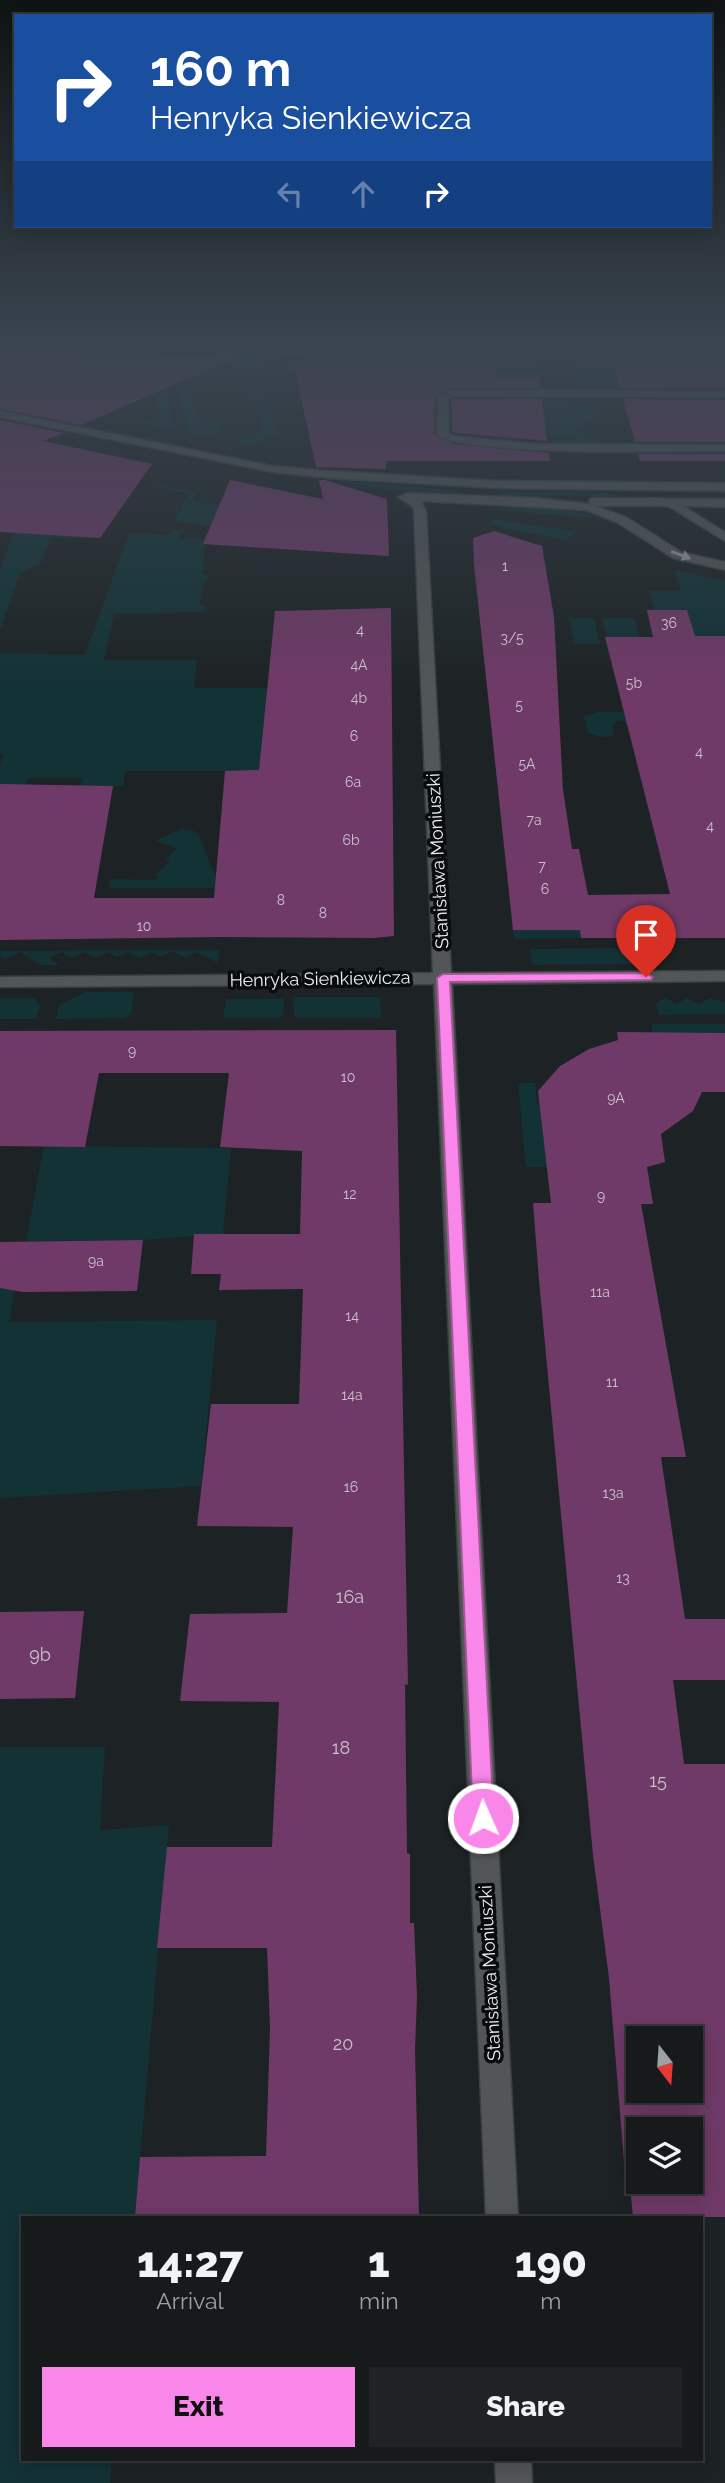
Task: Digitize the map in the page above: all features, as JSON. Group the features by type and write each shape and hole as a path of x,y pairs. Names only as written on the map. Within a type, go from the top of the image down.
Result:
{"street":[{"path":"232,461 363,491"},
{"path":"272,469 438,484 725,488"},
{"path":"589,487 668,503 723,536"},
{"path":"642,532 643,524 649,515 668,503 694,493 725,488"},
{"path":"455,500 432,505 420,512 418,505 402,497 536,502 725,503"},
{"path":"536,502 601,511 642,532 677,555 725,566"},
{"path":"723,536 715,519 725,510"},
{"name":"Stanisława Moniuszki","path":"420,512 502,2216"},
{"name":"Henryka Sienkiewicza","path":"0,982 725,976"},
{"path":"513,2461 514,2483"}],"shaded area":[{"path":"328,479 459,491 457,495 383,489"},
{"path":"155,486 196,493 193,501 249,512 215,527 174,521 189,494"},
{"path":"501,492 603,493 620,496 501,496"},
{"path":"499,508 564,509 606,519 501,510"},
{"path":"21,512 53,535 100,538 50,538 41,563 20,573 0,631 0,571"},
{"path":"493,519 577,532 565,540 489,525"},
{"path":"172,530 182,530 179,539 205,539 203,574 208,575 207,582 203,583 200,605 205,605 204,612 114,614 104,660 197,660 194,688 268,688 257,785 231,771 125,771 123,786 114,786 113,790 81,789 82,778 28,778 19,804 0,805 0,766 3,754 0,754 0,653 85,655 127,538 131,534 168,535"},
{"path":"675,570 725,581 725,636 693,636 686,610 654,610 649,591 681,591"},
{"path":"569,618 594,618 600,644 575,644"},
{"path":"602,618 634,618 639,637 607,637"},
{"path":"660,711 725,735 630,735 626,723 618,720 613,724 613,736 601,737 588,733 584,716 599,712"},
{"path":"181,829 194,831 199,835 220,888 109,888 110,879 155,880 160,877 154,876 170,862 165,859 178,848 155,841"},
{"path":"513,930 580,930 581,938 515,939"},
{"path":"639,948 653,955 656,964 532,965 530,949"},
{"path":"219,950 218,963 197,952 185,958 173,951 160,957 151,952 139,958 128,952 117,957 107,952 95,958 85,952 72,958 62,952 49,958 59,965 40,965 20,952 5,959 0,956 0,951"},
{"path":"86,992 134,992 131,1014 125,1018 56,1019 59,1005"},
{"path":"293,997 380,997 381,1018 298,1018 294,1015"},
{"path":"0,998 35,998 40,1005 36,1019 0,1019"},
{"path":"665,998 677,1004 687,998 699,1004 709,998 725,1002 725,1014 659,1015 656,1004"},
{"path":"226,999 284,999 283,1014 279,1018 223,1018"},
{"path":"651,1024 725,1024 725,1033 653,1034"},
{"path":"518,1083 535,1083 537,1104 541,1104 547,1167 526,1167"},
{"path":"44,1146 231,1148 223,1234 143,1240 26,1241"},
{"path":"0,1284 16,1284 9,1322 217,1320 201,1486 0,1498"},
{"path":"0,1747 105,1747 100,1830 169,1825 135,2216 21,2216 21,2461 112,2461 110,2483 0,2483"}],"building":[{"path":"0,461 137,461 152,464 100,538 0,532"},
{"path":"315,461 550,461 386,461 386,469 316,467"},
{"path":"230,480 323,499 319,480 325,480 387,499 389,556 203,544"},
{"path":"494,531 542,546 554,617 563,790 572,849 579,849 588,895 670,894 605,637 653,637 647,610 687,610 695,636 725,636 725,938 581,938 580,930 513,930 474,565 473,538"},
{"path":"391,608 394,936 0,940 0,784 113,786 94,898 214,898 225,771 259,770 275,611"},
{"path":"396,1030 408,1685 405,1684 407,1853 410,1854 410,1923 414,1923 417,1997 415,2050 419,2216 135,2216 140,2157 266,2156 270,2028 267,1948 157,1948 167,1847 272,1847 279,1702 180,1701 190,1614 287,1613 293,1527 197,1526 211,1404 299,1404 303,1289 219,1290 221,1274 191,1274 194,1234 300,1234 302,1151 220,1147 229,1073 99,1073 85,1147 0,1146 0,1031"},
{"path":"617,1032 725,1033 725,1092 702,1092 693,1111 661,1134 665,1162 647,1167 653,1204 641,1204 686,1457 661,1457 685,1619 725,1619 725,1680 673,1680 684,1764 725,1764 725,2217 633,2216 631,2194 703,2194 703,2117 626,2117 626,2186 609,1978 593,1855 533,1203 551,1203 538,1091 560,1066 589,1049 618,1040"},
{"path":"143,1240 137,1291 23,1292 0,1288 0,1242"},
{"path":"84,1611 75,1698 0,1699 0,1612"}],"route":[{"path":"483,1818 443,978 646,977"}]}
